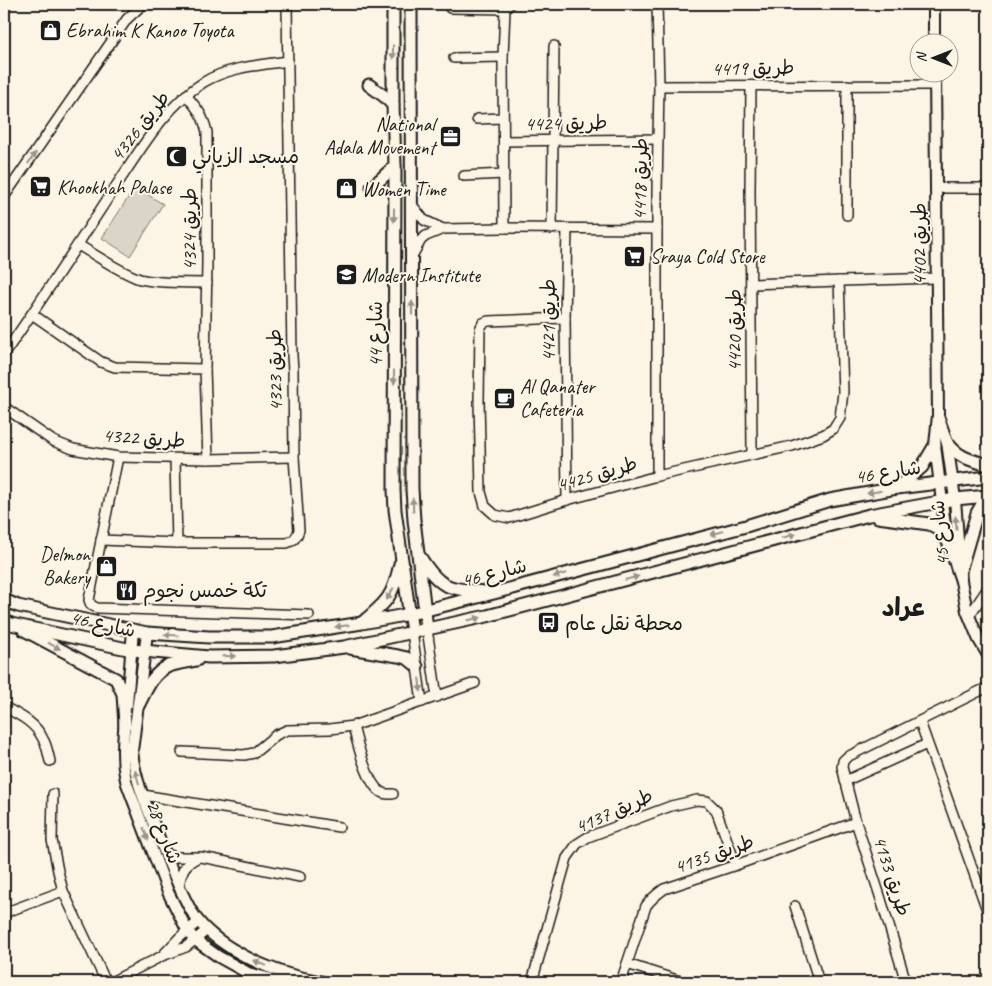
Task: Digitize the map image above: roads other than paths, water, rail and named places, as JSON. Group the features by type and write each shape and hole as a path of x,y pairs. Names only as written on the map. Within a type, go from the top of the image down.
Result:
{"main road":[{"name":"شارع 44","path":"393,4 395,166 394,490 412,632"},
{"name":"شارع 44","path":"411,4 412,489 427,629"},
{"path":"369,85 393,105"},
{"path":"372,187 395,166"},
{"path":"947,442 958,455 988,465"},
{"path":"897,488 922,467 935,446"},
{"name":"شارع 46","path":"4,600 18,606 147,633 209,637 272,637 410,614 746,526 830,500 897,488 988,478"},
{"name":"شارع 46","path":"8,622 132,650 209,657 274,656 344,647 496,614 869,515 988,496"},
{"path":"961,576 977,513 981,506 988,501"},
{"path":"869,515 929,524 939,529 947,540"},
{"path":"418,554 435,579 448,587 494,593"},
{"path":"362,623 384,604 394,589 402,555"},
{"path":"8,622 116,679 124,694 124,726"},
{"path":"344,647 407,658 417,666"},
{"path":"138,706 159,672 170,666 209,657"}],"street":[{"path":"4,8 7,4"},
{"path":"4,197 127,20 143,4"},
{"name":"طريق 4323","path":"101,540 177,543 287,543 295,539 298,530 294,457 287,4"},
{"name":"طريق 4418","path":"657,4 659,86 657,476"},
{"path":"934,4 934,32"},
{"path":"450,8 506,5 503,57 504,228"},
{"path":"552,229 554,46"},
{"path":"454,58 503,57"},
{"name":"طريق 4326","path":"4,354 148,140 171,109 205,81 230,70 288,62"},
{"path":"846,85 847,215"},
{"name":"طريق 4419","path":"659,86 935,85"},
{"name":"طريق 4402","path":"935,85 938,415 935,446 939,483"},
{"name":"طريق 4420","path":"751,86 752,454"},
{"name":"طريق 4324","path":"186,95 199,109 207,132 205,369 208,460"},
{"path":"477,118 503,118"},
{"name":"طريق 4424","path":"504,141 658,139"},
{"path":"464,176 504,174"},
{"path":"936,188 988,188"},
{"path":"412,205 424,220 443,229"},
{"path":"412,256 421,240 443,229 657,229"},
{"name":"طريق 4421","path":"567,229 565,318 567,500"},
{"path":"78,245 140,279 207,283"},
{"path":"751,284 936,278"},
{"name":"طريق 4425","path":"565,318 488,321 483,323 480,329 481,492 485,506 495,515 508,518 657,476 792,446 823,436 833,429 840,418 843,392 839,280"},
{"path":"32,314 101,362 115,367 205,369"},
{"name":"طريق 4322","path":"4,407 53,441 73,448 118,457 208,460 294,457"},
{"name":"طريق 4402","path":"938,415 947,442 953,482"},
{"path":"118,457 89,600 91,605 96,608 309,615"},
{"path":"175,459 177,543"},
{"name":"شارع 45","path":"953,482 961,576 967,611 979,640 988,654"},
{"name":"شارع 45","path":"939,483 947,540 961,576"},
{"path":"969,616 988,588"},
{"path":"427,629 437,697"},
{"name":"شارع 28","path":"133,630 122,753 124,770 127,784 168,892 195,940 219,957 248,972 283,982"},
{"path":"412,632 422,702"},
{"name":"شارع 28","path":"147,633 132,751 134,767 179,886 199,921 226,945 282,972 323,982"},
{"path":"182,752 249,754 259,749 276,735 287,730 330,729 353,726 475,683"},
{"name":"طريق 4133","path":"906,982 856,822 842,767 847,757 988,687"},
{"path":"4,707 27,720 37,729 44,740 50,761"},
{"path":"920,722 986,907 988,906"},
{"path":"353,726 361,755 371,780 381,792 393,794"},
{"path":"845,781 928,744"},
{"path":"52,794 52,840 63,891 106,982"},
{"path":"143,795 339,827"},
{"name":"طريق 4137","path":"532,982 567,858 577,844 588,837 671,806 697,800 707,801 716,810 736,866"},
{"name":"طريق 4135","path":"621,982 646,906 651,899 664,889 736,866 856,822"},
{"name":"شارع 28","path":"165,853 175,857 200,857 300,877"},
{"path":"179,886 182,871 189,863 200,857"},
{"path":"4,913 63,891"},
{"path":"795,906 819,982"},
{"path":"162,956 199,921"},
{"path":"111,982 162,956 186,947 207,930"},
{"path":"627,964 683,982"}],"place":[{"name":"Ebrahim K Kanoo Toyota","path":"50,30"},
{"name":"National Adala Movement","path":"451,136"},
{"name":"مسجد الزياني","path":"176,156"},
{"name":"Khookhah Palase","path":"41,187"},
{"name":"Women Time","path":"346,189"},
{"name":"Sraya Cold Store","path":"634,256"},
{"name":"Modern Institute","path":"346,275"},
{"name":"Al Qanater Cafeteria","path":"504,398"},
{"name":"Delmon Bakery","path":"106,566"},
{"name":"تكة خمس نجوم","path":"127,590"},
{"name":"محطة نقل عام","path":"549,623"}],"district":[{"name":"عراد","path":"904,608"}]}
